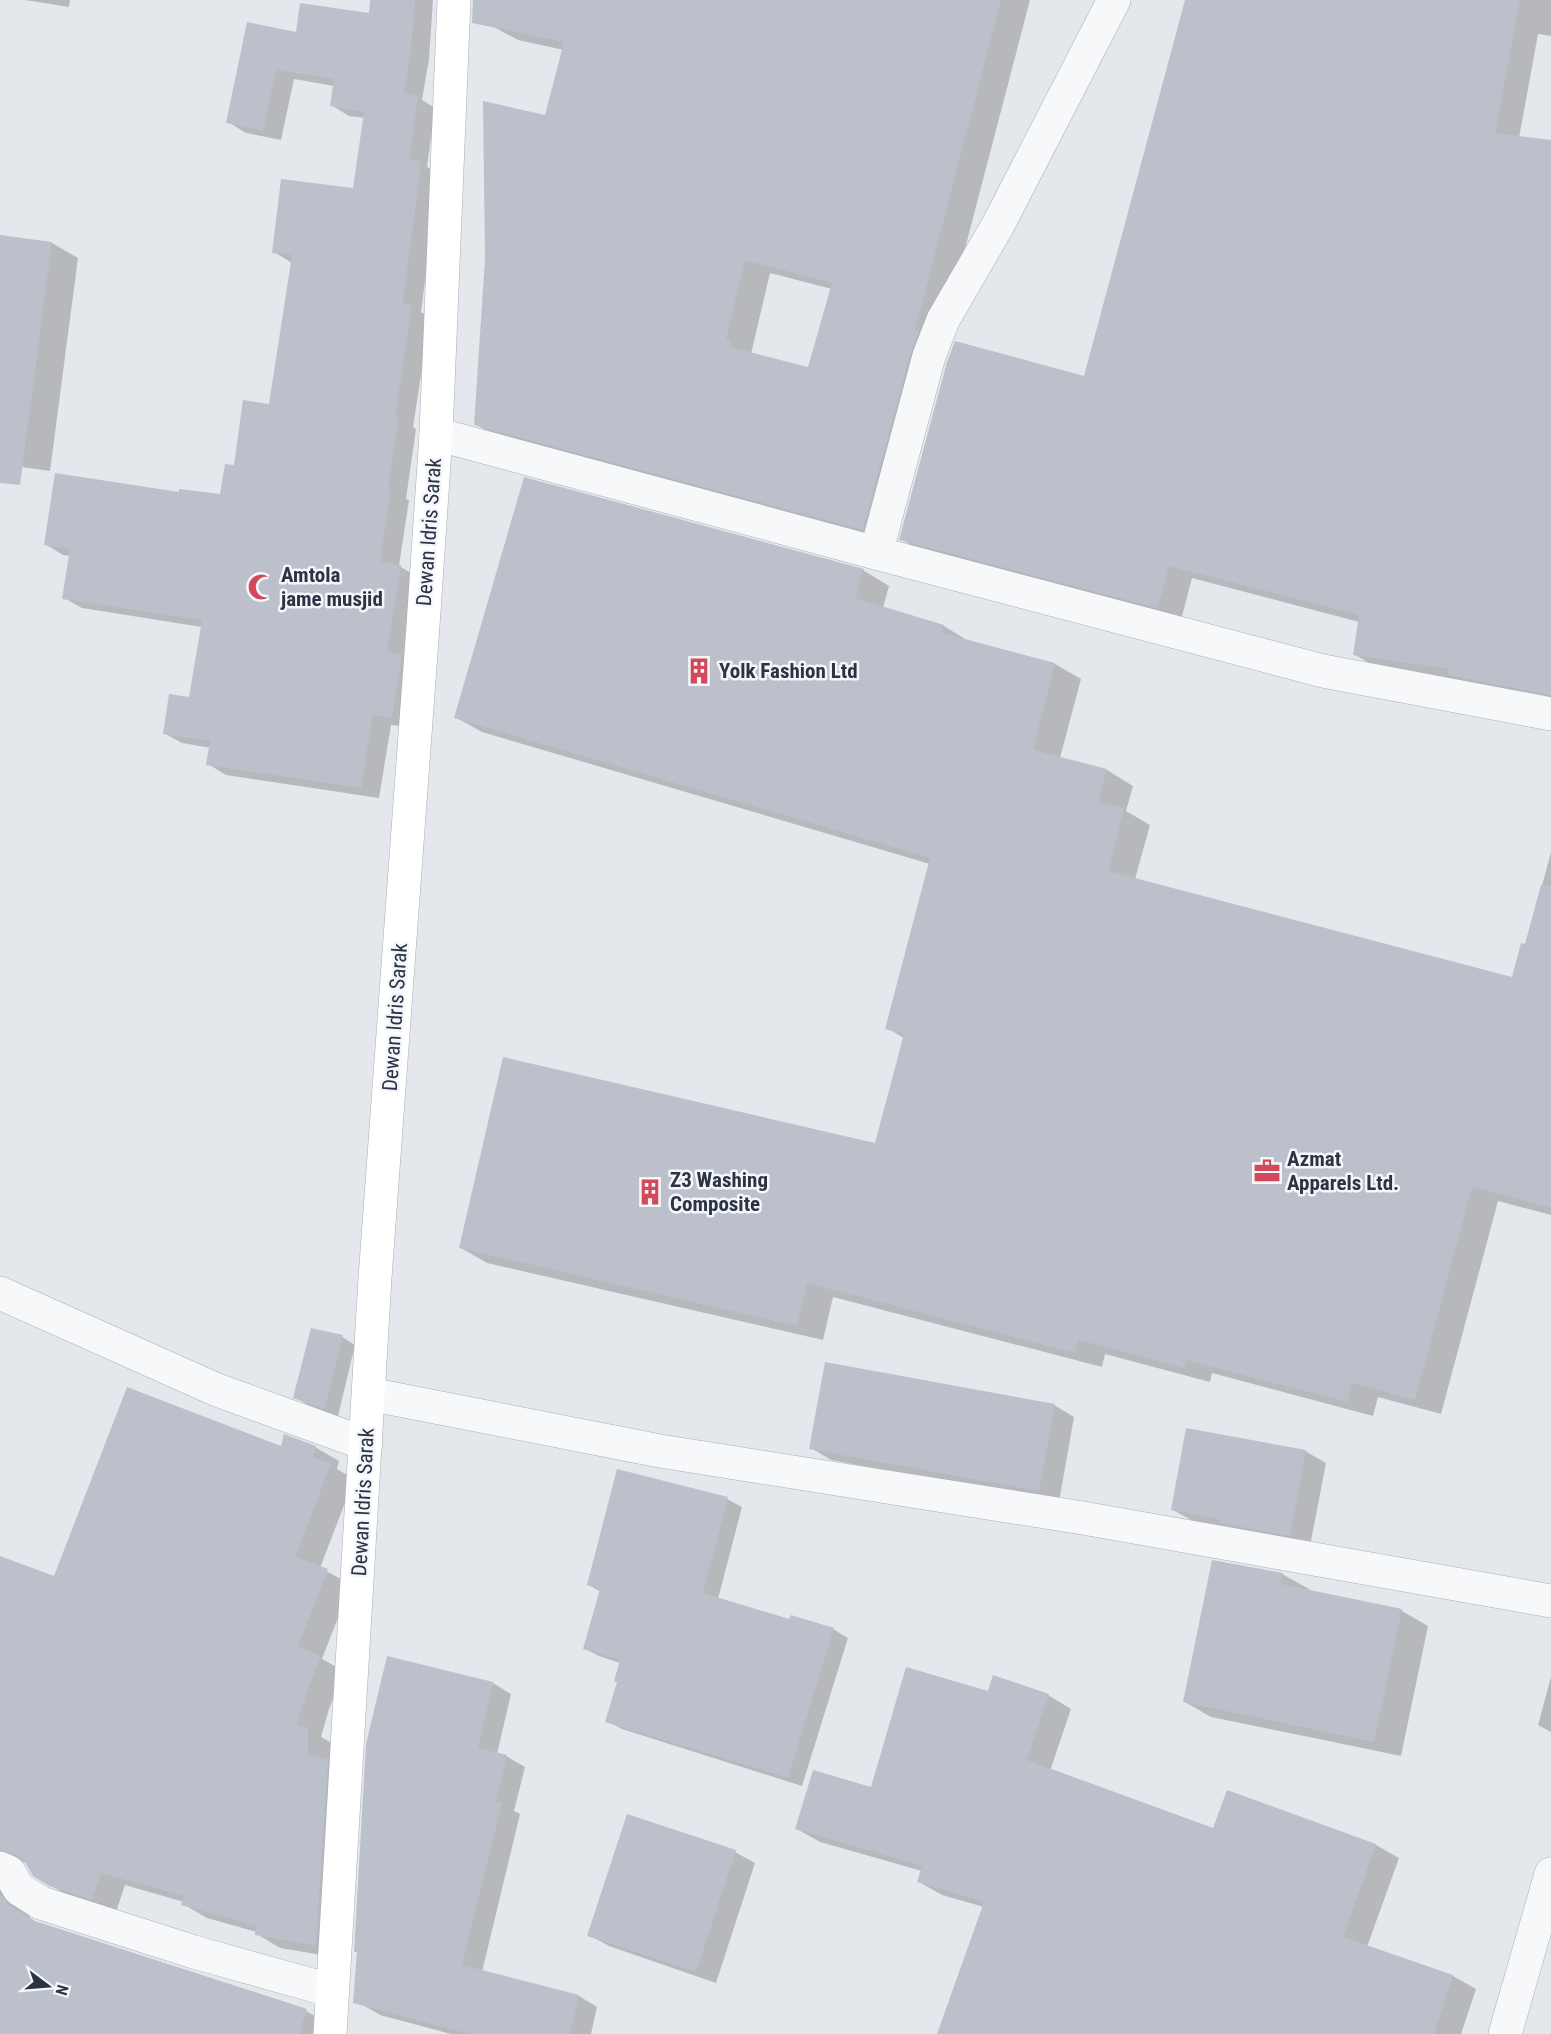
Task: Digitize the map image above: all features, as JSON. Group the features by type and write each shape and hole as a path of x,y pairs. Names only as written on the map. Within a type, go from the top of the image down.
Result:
{"main road":[{"name":"Dewan Idris Sarak","path":"330,2034 369,1394 436,434 454,0"}],"street":[{"path":"876,553 929,356 943,320 998,225 1114,0"},
{"path":"436,434 876,553 1323,670 1551,714"},
{"path":"0,1293 217,1390 366,1444"},
{"path":"369,1394 660,1451 1083,1518 1551,1601"},
{"path":"0,1868 9,1872 19,1889 41,1903 194,1952 333,1991"},
{"path":"1505,2034 1551,1874"}],"building":[{"path":"370,0 415,0 404,94 418,96 409,159 421,161 403,304 412,305 395,417 399,417 380,562 401,565 387,652 402,655 392,718 373,715 361,788 206,765 210,741 163,734 169,694 189,697 202,620 62,599 70,549 44,545 55,473 179,492 179,489 220,494 225,464 234,465 243,400 269,404 292,255 272,253 281,179 353,188 364,112 330,106 334,79 276,70 263,131 226,123 247,22 296,32 300,3 369,13"},
{"path":"473,0 1001,0 915,330 919,331 911,351 863,530 474,425 485,259 483,101 545,115 564,42 472,23","holes":["745,260 832,283 808,367 730,347 731,340 726,339"]},
{"path":"1185,0 1520,0 1495,133 1551,140 1551,695 1448,675 1449,669 1353,655 1359,615 1169,566 1158,608 899,540 947,362 955,341 1084,376"},
{"path":"0,235 52,242 20,485 0,483"},
{"path":"524,477 864,569 855,598 944,625 942,633 1055,663 1033,750 1107,769 1099,802 1124,808 1108,871 1512,977 1521,943 1525,944 1541,885 1551,886 1551,1208 1472,1187 1415,1400 1352,1383 1347,1402 1186,1360 1184,1368 1079,1340 1075,1353 807,1283 797,1326 459,1248 503,1057 875,1143 904,1034 885,1029 930,858 454,718"},
{"path":"311,1328 343,1335 325,1409 293,1398"},
{"path":"825,1362 1055,1404 1039,1491 809,1449"},
{"path":"127,1387 281,1446 284,1434 316,1446 313,1457 331,1464 295,1557 328,1569 298,1647 321,1656 297,1724 308,1728 308,1755 328,1759 316,1946 255,1935 256,1926 181,1905 184,1896 101,1873 92,1900 49,1886 33,1876 25,1862 17,1855 0,1850 0,1556 54,1576"},
{"path":"1186,1428 1306,1450 1290,1536 1220,1523 1221,1520 1171,1510"},
{"path":"617,1469 728,1497 703,1593 789,1619 791,1615 834,1628 788,1778 605,1722 617,1682 614,1681 620,1660 583,1649 600,1589 587,1585"},
{"path":"1212,1560 1283,1573 1281,1584 1402,1609 1374,1742 1183,1702"},
{"path":"387,1656 493,1682 478,1748 507,1755 496,1801 502,1802 462,1965 579,1995 570,2034 469,2034 353,2003 366,1744"},
{"path":"906,1667 988,1691 993,1675 1049,1694 1027,1760 1213,1828 1227,1790 1376,1844 1343,1937 1453,1975 1434,2034 937,2034 984,1902 917,1882 922,1866 795,1829 813,1770 871,1787"},
{"path":"627,1814 736,1850 696,1972 587,1936"},
{"path":"0,1894 9,1905 35,1921 307,2009 299,2034 0,2034"}],"place":[{"name":"Amtola jame musjid","path":"261,587"},
{"name":"Yolk Fashion Ltd","path":"699,671"},
{"name":"Azmat Apparels Ltd.","path":"1267,1171"},
{"name":"Z3 Washing Composite","path":"650,1192"}]}
